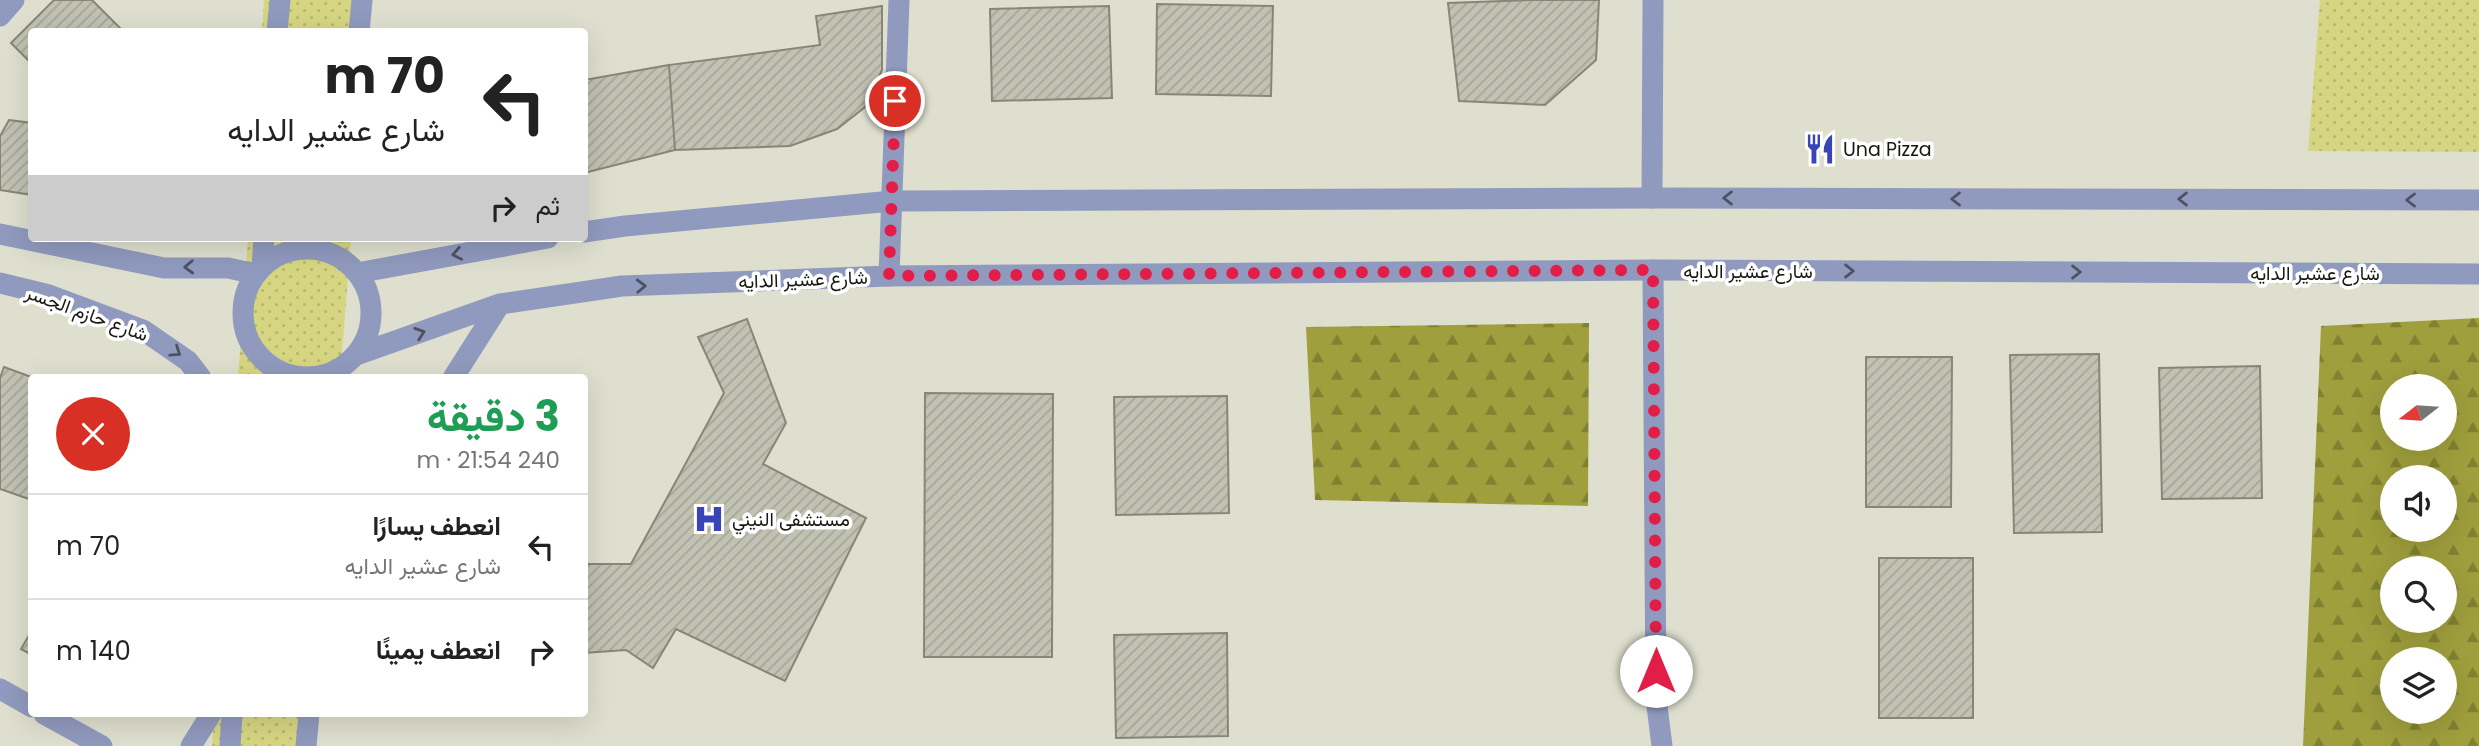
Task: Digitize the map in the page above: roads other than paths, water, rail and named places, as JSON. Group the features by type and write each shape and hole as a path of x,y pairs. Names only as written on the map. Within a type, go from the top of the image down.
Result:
{"street":[{"path":"0,16 14,0"},
{"path":"277,28 280,0"},
{"path":"359,28 362,0"},
{"path":"889,276 899,0"},
{"path":"1652,198 1653,0"},
{"path":"588,231 892,201 1652,198 2479,200"},
{"path":"0,234 28,240"},
{"path":"39,242 164,268 259,271"},
{"path":"259,271 263,242"},
{"path":"357,273 526,242"},
{"path":"289,374 262,368 245,327 243,309 247,290 259,271 280,255 300,249 341,248 366,288 371,314 366,340 356,355 333,374"},
{"path":"1653,270 1656,698 1662,746"},
{"name":"شارع عشير الدايه","path":"356,355 500,304 622,286 889,276 1653,270 2479,274"},
{"name":"شارع حازم الجسر","path":"0,283 49,295 143,330 188,360 198,374"},
{"path":"456,374 500,304"},
{"path":"0,690 28,705"},
{"path":"1647,746 1656,698"},
{"path":"49,717 102,746"},
{"path":"191,746 209,717"},
{"path":"230,746 232,717"},
{"path":"306,746 309,717"}],"place":[{"name":"Una Pizza","path":"1820,149"},
{"name":"مستشفى النيني","path":"709,519"}]}
